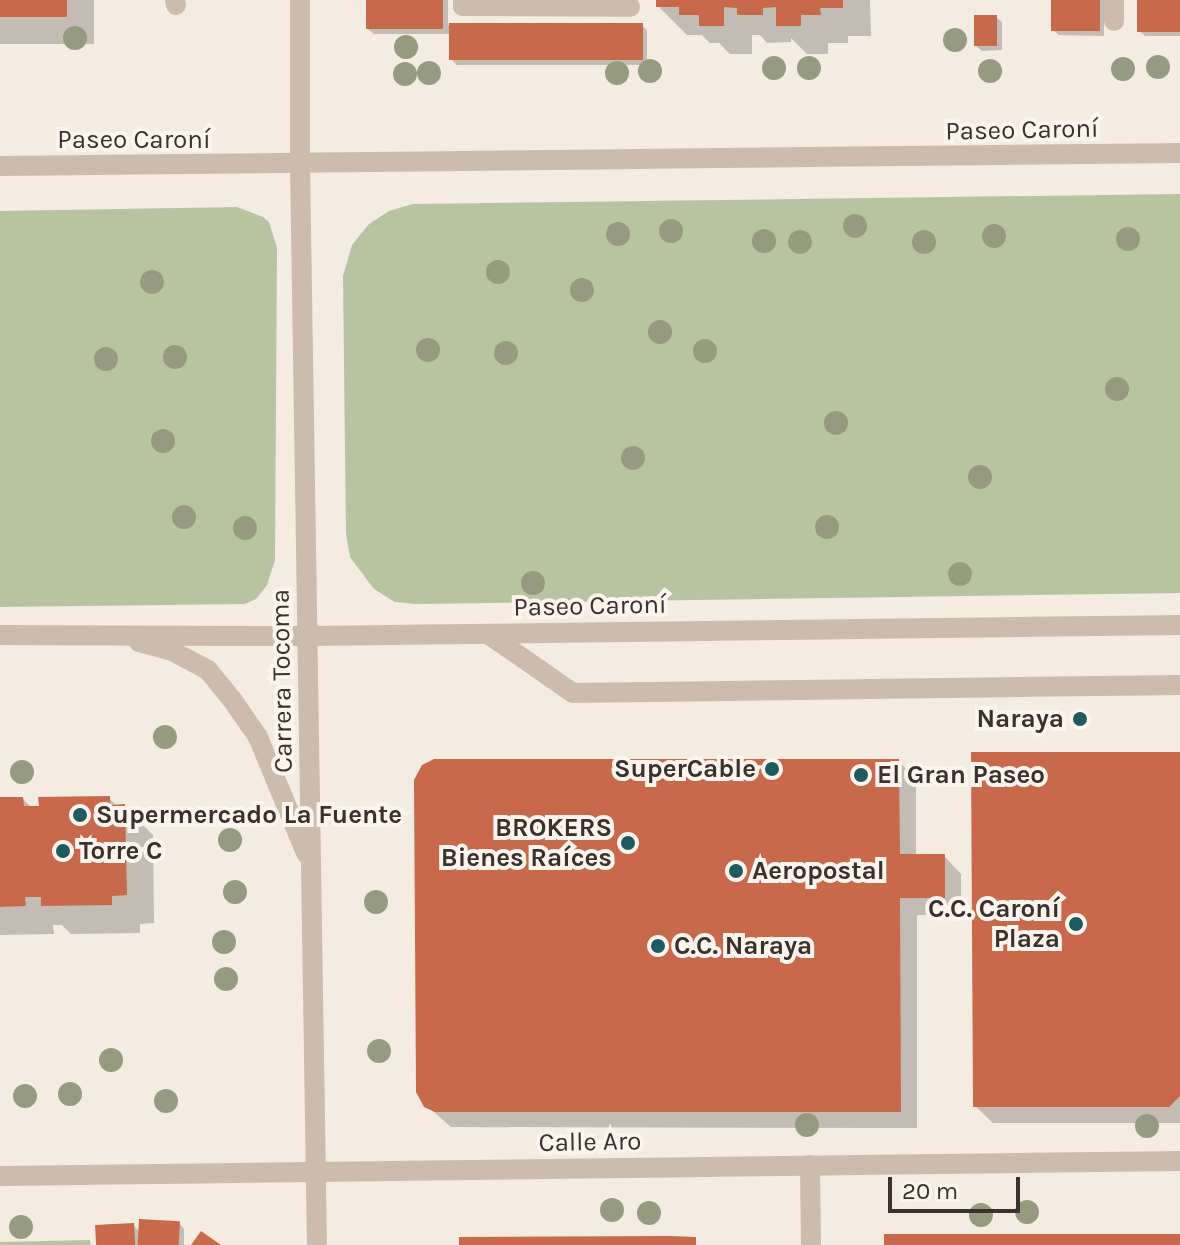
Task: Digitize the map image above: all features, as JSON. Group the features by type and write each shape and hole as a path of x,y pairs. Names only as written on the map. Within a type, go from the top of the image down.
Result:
{"street":[{"name":"Carrera Tocoma","path":"300,0 317,1245"},
{"path":"463,0 463,6 630,7"},
{"path":"1114,0 1114,21"},
{"name":"Paseo Caroní","path":"0,166 1180,153"},
{"name":"Paseo Caroní","path":"0,635 307,636 1180,625"},
{"path":"108,633 172,651 208,670 258,737 311,865"},
{"path":"488,634 573,693 1180,685"},
{"name":"Calle Aro","path":"0,1176 1180,1161"},
{"path":"810,1165 811,1245"}],"green space":[{"path":"1180,194 1180,593 415,604 395,602 374,589 350,557 346,533 343,276 352,245 369,224 389,211 413,204"},
{"path":"237,207 269,222 277,248 275,560 267,585 256,599 245,604 0,607 0,211"},
{"path":"90,1240 91,1245 0,1245 0,1242"}],"building":[{"path":"0,0 67,0 67,17 0,17"},
{"path":"366,0 443,0 443,29 366,29"},
{"path":"656,0 843,0 843,8 820,8 821,15 801,15 801,26 776,26 776,7 763,8 763,15 737,15 737,8 724,7 724,26 699,26 699,15 679,15 679,7 656,7"},
{"path":"1051,0 1100,0 1100,31 1051,31"},
{"path":"1137,0 1180,0 1180,32 1137,32"},
{"path":"974,15 997,15 997,46 974,46"},
{"path":"449,23 643,23 643,60 449,60"},
{"name":"C.C. Caroní Plaza","path":"971,752 1180,752 1180,1096 1169,1107 973,1107"},
{"name":"C.C. Naraya","path":"434,759 899,759 900,854 945,854 945,898 900,898 901,1112 435,1112 424,1107 416,1092 414,780 422,765"},
{"name":"Torre C","path":"110,796 110,805 125,804 127,895 112,896 112,905 41,906 41,897 25,897 26,906 0,907 0,797 23,797 24,806 39,806 38,797"},
{"path":"139,1219 180,1221 179,1245 138,1245"},
{"path":"134,1223 135,1245 96,1245 95,1225"},
{"path":"201,1231 221,1245 191,1245"},
{"path":"884,1234 1180,1234 1180,1245 884,1245"},
{"path":"459,1237 696,1237 696,1245 459,1245"}],"place":[{"name":"Naraya","path":"1080,719"},
{"name":"SuperCable","path":"772,769"},
{"name":"El Gran Paseo","path":"861,775"},
{"name":"Supermercado La Fuente","path":"80,815"},
{"name":"BROKERS Bienes Raíces","path":"628,843"},
{"name":"Torre C","path":"63,851"},
{"name":"Aeropostal","path":"736,871"},
{"name":"C.C. Caroní Plaza","path":"1076,924"},
{"name":"C.C. Naraya","path":"658,946"}]}
